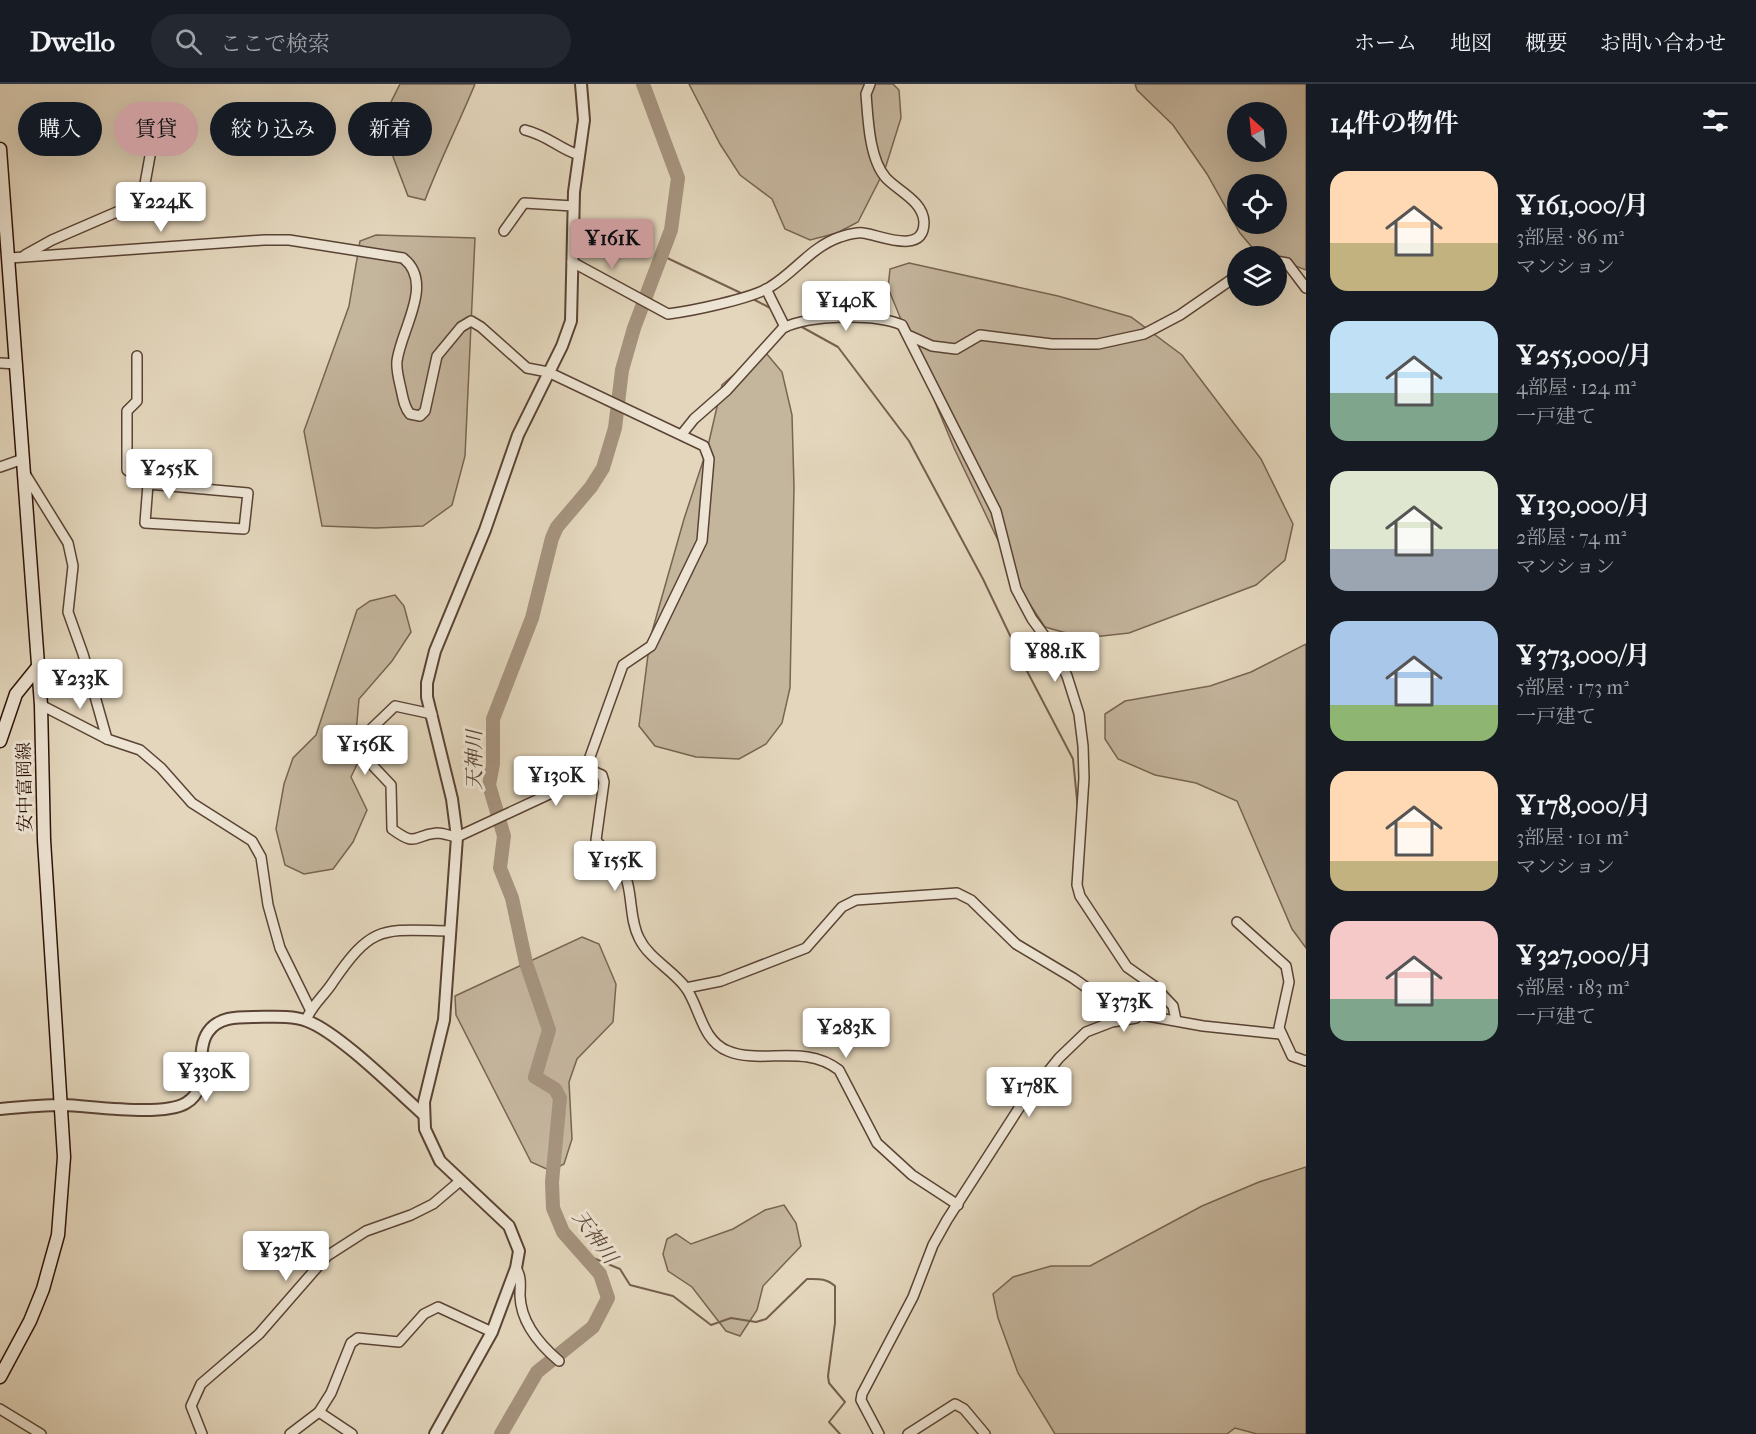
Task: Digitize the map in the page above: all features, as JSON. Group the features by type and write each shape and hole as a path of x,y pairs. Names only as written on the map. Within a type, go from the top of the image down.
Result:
{"main road":[{"name":"安中富岡線","path":"0,149 10,258 41,705 44,834 64,1157 58,1235 43,1289 30,1322 0,1377"},
{"path":"0,741 16,694 37,668"}],"street":[{"path":"435,1434 492,1332 516,1268 518,1244 509,1226 460,1181 433,1151 428,1140 424,1102 444,1020 457,837 452,799 427,683 435,651 485,530 518,435 562,346 570,321 573,206 584,120 581,84"},
{"path":"572,262 652,308 668,314 766,289 812,251 839,237 863,233 902,242 917,237 922,231 923,218 917,206 885,177 876,159 866,94 870,84"},
{"path":"525,130 544,135 565,150 579,155"},
{"path":"23,257 52,240 133,205 144,189 150,156"},
{"path":"504,231 524,203 573,206"},
{"path":"10,258 264,240 289,240 403,258 410,263 417,276 413,306 397,362 405,406 410,414 420,416 425,411 436,356 460,327 471,321 481,327 527,368 548,372 704,446 709,459 702,541 651,645 623,664 586,768 571,784 457,837 438,833 417,840 406,840 392,829 392,785 374,767 365,751 369,731 395,706 432,714"},
{"path":"1287,263 1306,288"},
{"path":"908,334 918,342 956,350 980,335 1052,344 1098,345 1144,334 1180,315 1227,283"},
{"path":"766,289 785,327"},
{"path":"682,434 694,418 727,390 785,327 804,320 889,320 902,326 996,511 1016,589 1032,619 1054,649 1067,676 1079,714 1084,778 1077,885 1080,896 1127,967 1154,986 1173,1006 1176,1020"},
{"path":"137,356 136,401 127,411 127,470 148,484 248,493 244,530 145,523 148,484"},
{"path":"0,363 17,364"},
{"path":"0,467 23,465 68,543 73,566 68,612 83,654 107,739"},
{"path":"41,705 107,739 140,750 161,768 192,803 252,841 261,857 268,905 280,948 308,1015 424,1115"},
{"path":"586,768 602,775 604,782 596,840 622,868 637,936 645,950 686,988 708,1034 729,1052 813,1058 829,1062 839,1070 877,1143 912,1175 958,1205"},
{"path":"686,988 721,981 806,948 842,907 856,900 957,893 971,900 1016,944 1073,978 1113,1007 1141,1017"},
{"path":"1238,922 1286,966 1289,974 1279,1017 1280,1034 1292,1056 1306,1061"},
{"path":"0,1108 61,1105 156,1110 187,1103 198,1090 205,1039 218,1023 237,1017 308,1015 355,951 370,937 390,930 450,931"},
{"path":"879,1434 861,1400 862,1394 913,1297 933,1245 1021,1105 1071,1046 1086,1032 1112,1022 1141,1017 1280,1034"},
{"path":"202,1434 191,1406 201,1384 259,1334 318,1264 336,1249 366,1231 433,1204 460,1181"},
{"path":"516,1268 521,1277 524,1314 535,1339 559,1361"},
{"path":"290,1434 319,1412 331,1393 351,1343 358,1338 399,1342 424,1314 438,1307 492,1332"},
{"path":"908,1434 955,1404 964,1409 986,1434"},
{"path":"0,1409 41,1434"},
{"path":"319,1412 352,1434"}],"shaded area":[{"path":"400,84 475,84 425,200 408,196 393,156 432,156 432,102 391,102"},
{"path":"689,84 893,84 899,90 901,118 885,169 858,222 837,233 810,240 785,229 772,199 740,175 720,144"},
{"path":"1135,84 1306,84 1306,270 1287,263 1287,246 1251,246 1241,234 1287,234 1287,174 1227,174 1227,210 1207,174 1173,125 1137,90"},
{"path":"376,235 475,238 465,456 452,505 423,526 376,528 322,526 304,431 349,306 360,241"},
{"path":"909,263 1058,296 1131,317 1182,355 1261,459 1293,524 1285,560 1256,585 1129,633 1084,638 1045,627 1025,597 954,448 888,288 890,269"},
{"path":"766,353 782,372 792,415 794,487 790,688 782,723 766,744 739,759 696,757 655,746 639,726 650,639 684,519 708,446 722,385 745,365"},
{"path":"395,595 404,606 411,632 392,661 359,699 355,744 360,758 351,777 367,810 353,842 333,869 304,874 285,865 276,829 284,784 293,758 316,735 357,610 370,601"},
{"path":"1306,644 1306,948 1292,929 1237,801 1196,783 1155,775 1118,759 1105,739 1105,714 1125,701 1210,686 1251,672"},
{"path":"582,937 599,944 616,984 613,1022 577,1059 569,1082 572,1139 564,1164 551,1171 531,1162 456,1015 455,996"},
{"path":"1306,1167 1306,1434 1257,1434 1235,1428 1227,1434 1055,1434 1018,1373 998,1318 993,1294 1013,1277 1051,1266 1090,1266 1202,1206 1259,1182"},
{"path":"784,1205 796,1223 801,1246 763,1286 757,1310 740,1336 726,1331 692,1287 668,1271 663,1254 667,1239 676,1234 691,1244 733,1229 765,1210"}],"waterway":[{"name":"天神川","path":"501,1434 537,1372 593,1327 608,1298 600,1274 563,1232 553,1208 552,1182 560,1098 555,1089 535,1077 549,1030 526,963 512,898 500,868 504,836 489,785 493,764 493,719 532,618 552,538 557,527 591,487 603,468 615,428 622,370 634,328 671,230 678,178 643,84"},
{"path":"663,256 743,294"},
{"path":"753,299 772,309"},
{"path":"800,326 838,347 909,441 983,579 1073,759 1078,810"},
{"path":"586,1255 620,1269 630,1285 673,1296 711,1325 731,1318 756,1322 766,1319 807,1279 822,1279 832,1283 835,1286 835,1323 828,1376 829,1383 845,1402 829,1422 840,1434"}]}
